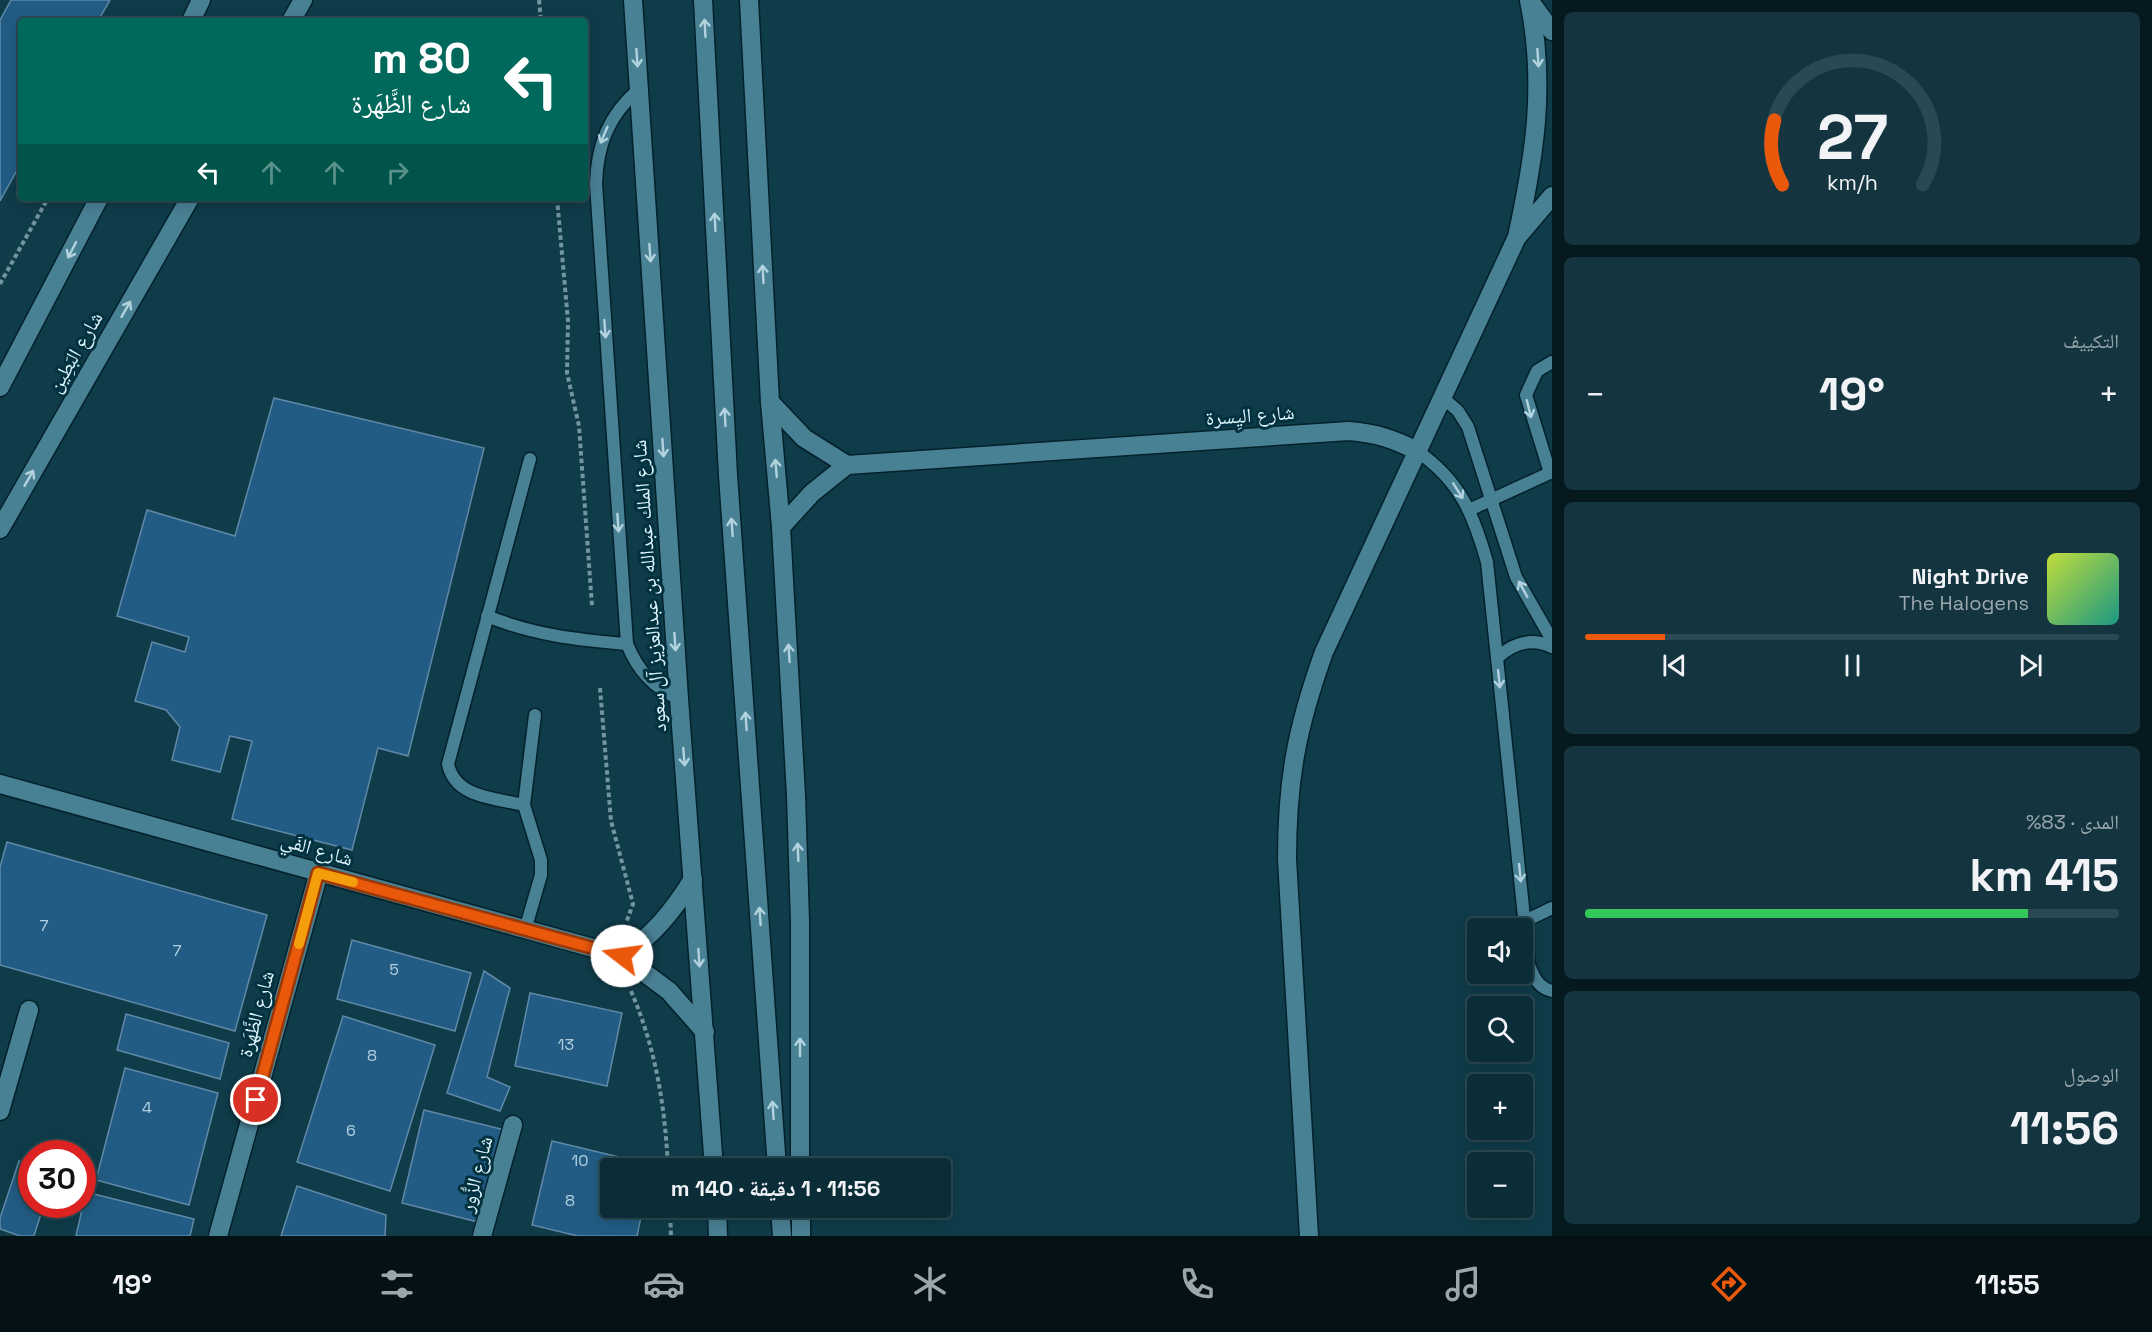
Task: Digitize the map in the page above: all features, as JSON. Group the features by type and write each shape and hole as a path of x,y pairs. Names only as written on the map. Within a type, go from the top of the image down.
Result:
{"main road":[{"path":"192,18 201,0"},
{"path":"293,18 303,0"},
{"name":"شارع الملك عبدالله بن عبدالعزيز آل سعود","path":"633,0 679,699 713,1158"},
{"path":"703,0 728,475 776,1158"},
{"path":"749,0 770,402 781,526 791,688 800,922 800,1158"},
{"path":"1529,0 1552,32"},
{"path":"1309,1236 1287,860 1287,804 1294,752 1306,701 1317,672 1517,237 1530,176 1539,110 1537,51 1529,0"},
{"path":"1517,237 1552,196"},
{"path":"3,380 97,201"},
{"name":"شارع البَطِين","path":"0,529 188,201"},
{"path":"770,402 804,438 847,465 812,493 781,526"},
{"name":"شارع اليِسرة","path":"847,465 1349,431 1374,433 1396,440 1417,451"},
{"name":"شارع الفَي","path":"0,784 622,956 669,991 705,1032"},
{"name":"شارع الظَّهَرة","path":"218,1236 318,873"},
{"path":"622,956 646,941 664,922 693,879"},
{"path":"0,1111 29,1010"},
{"name":"شارع الزُّور","path":"482,1236 513,1125"},
{"path":"717,1218 718,1236"},
{"path":"781,1218 782,1236"},
{"path":"801,1218 801,1236"}],"lane":[{"path":"639,89 614,115 605,132 598,149 596,184 627,644 633,659 652,684 679,699"},
{"path":"1469,510 1551,472 1526,395 1537,371 1552,362"},
{"path":"1443,398 1458,411 1468,427 1516,577 1552,640"},
{"path":"1417,451 1436,464 1457,487 1469,510 1487,561 1525,918"},
{"path":"524,804 463,789 450,774 448,764 530,459"},
{"path":"487,616 509,625 556,637 627,644"},
{"path":"1497,658 1519,643 1532,641 1552,647"},
{"path":"525,930 540,875 541,860 524,804 535,715"},
{"path":"1531,918 1552,908"},
{"path":"1533,976 1546,990 1552,991"}],"path":[{"path":"539,0 541,18"},
{"path":"0,284 46,201"},
{"path":"557,201 568,321 567,372 579,426 592,606"},
{"path":"600,688 611,821 633,904"},
{"path":"630,989 645,1025 659,1080 667,1158"},
{"path":"670,1218 671,1236"}],"building":[{"path":"11,0 110,0 100,18 18,18 18,168 0,201 0,20"},
{"path":"274,398 484,448 408,756 378,748 352,850 232,819 252,741 230,736 220,772 172,760 180,727 166,710 135,701 152,642 185,652 189,637 117,616 147,510 235,536"},
{"path":"7,842 267,915 235,1031 0,965 0,867"},
{"path":"352,940 471,973 455,1031 337,999"},
{"path":"484,971 510,988 487,1077 510,1087 500,1111 447,1093"},
{"path":"530,993 622,1013 607,1086 515,1066"},
{"path":"126,1014 229,1043 220,1079 117,1050"},
{"path":"343,1016 435,1045 390,1191 297,1162"},
{"path":"125,1068 218,1093 189,1205 96,1180"},
{"path":"424,1110 505,1130 482,1223 402,1203"},
{"path":"552,1141 624,1158 600,1158 600,1218 641,1218 637,1236 578,1236 532,1225"},
{"path":"18,1164 18,1218 40,1218 34,1236 20,1236 0,1229 0,1218"},
{"path":"297,1186 386,1215 385,1236 281,1236"},
{"path":"96,1194 194,1219 190,1236 76,1236 80,1218 96,1218"}],"slow traffic":[{"path":"299,944 318,873 353,882"}],"route":[{"path":"256,1100 318,873 622,956"}]}
